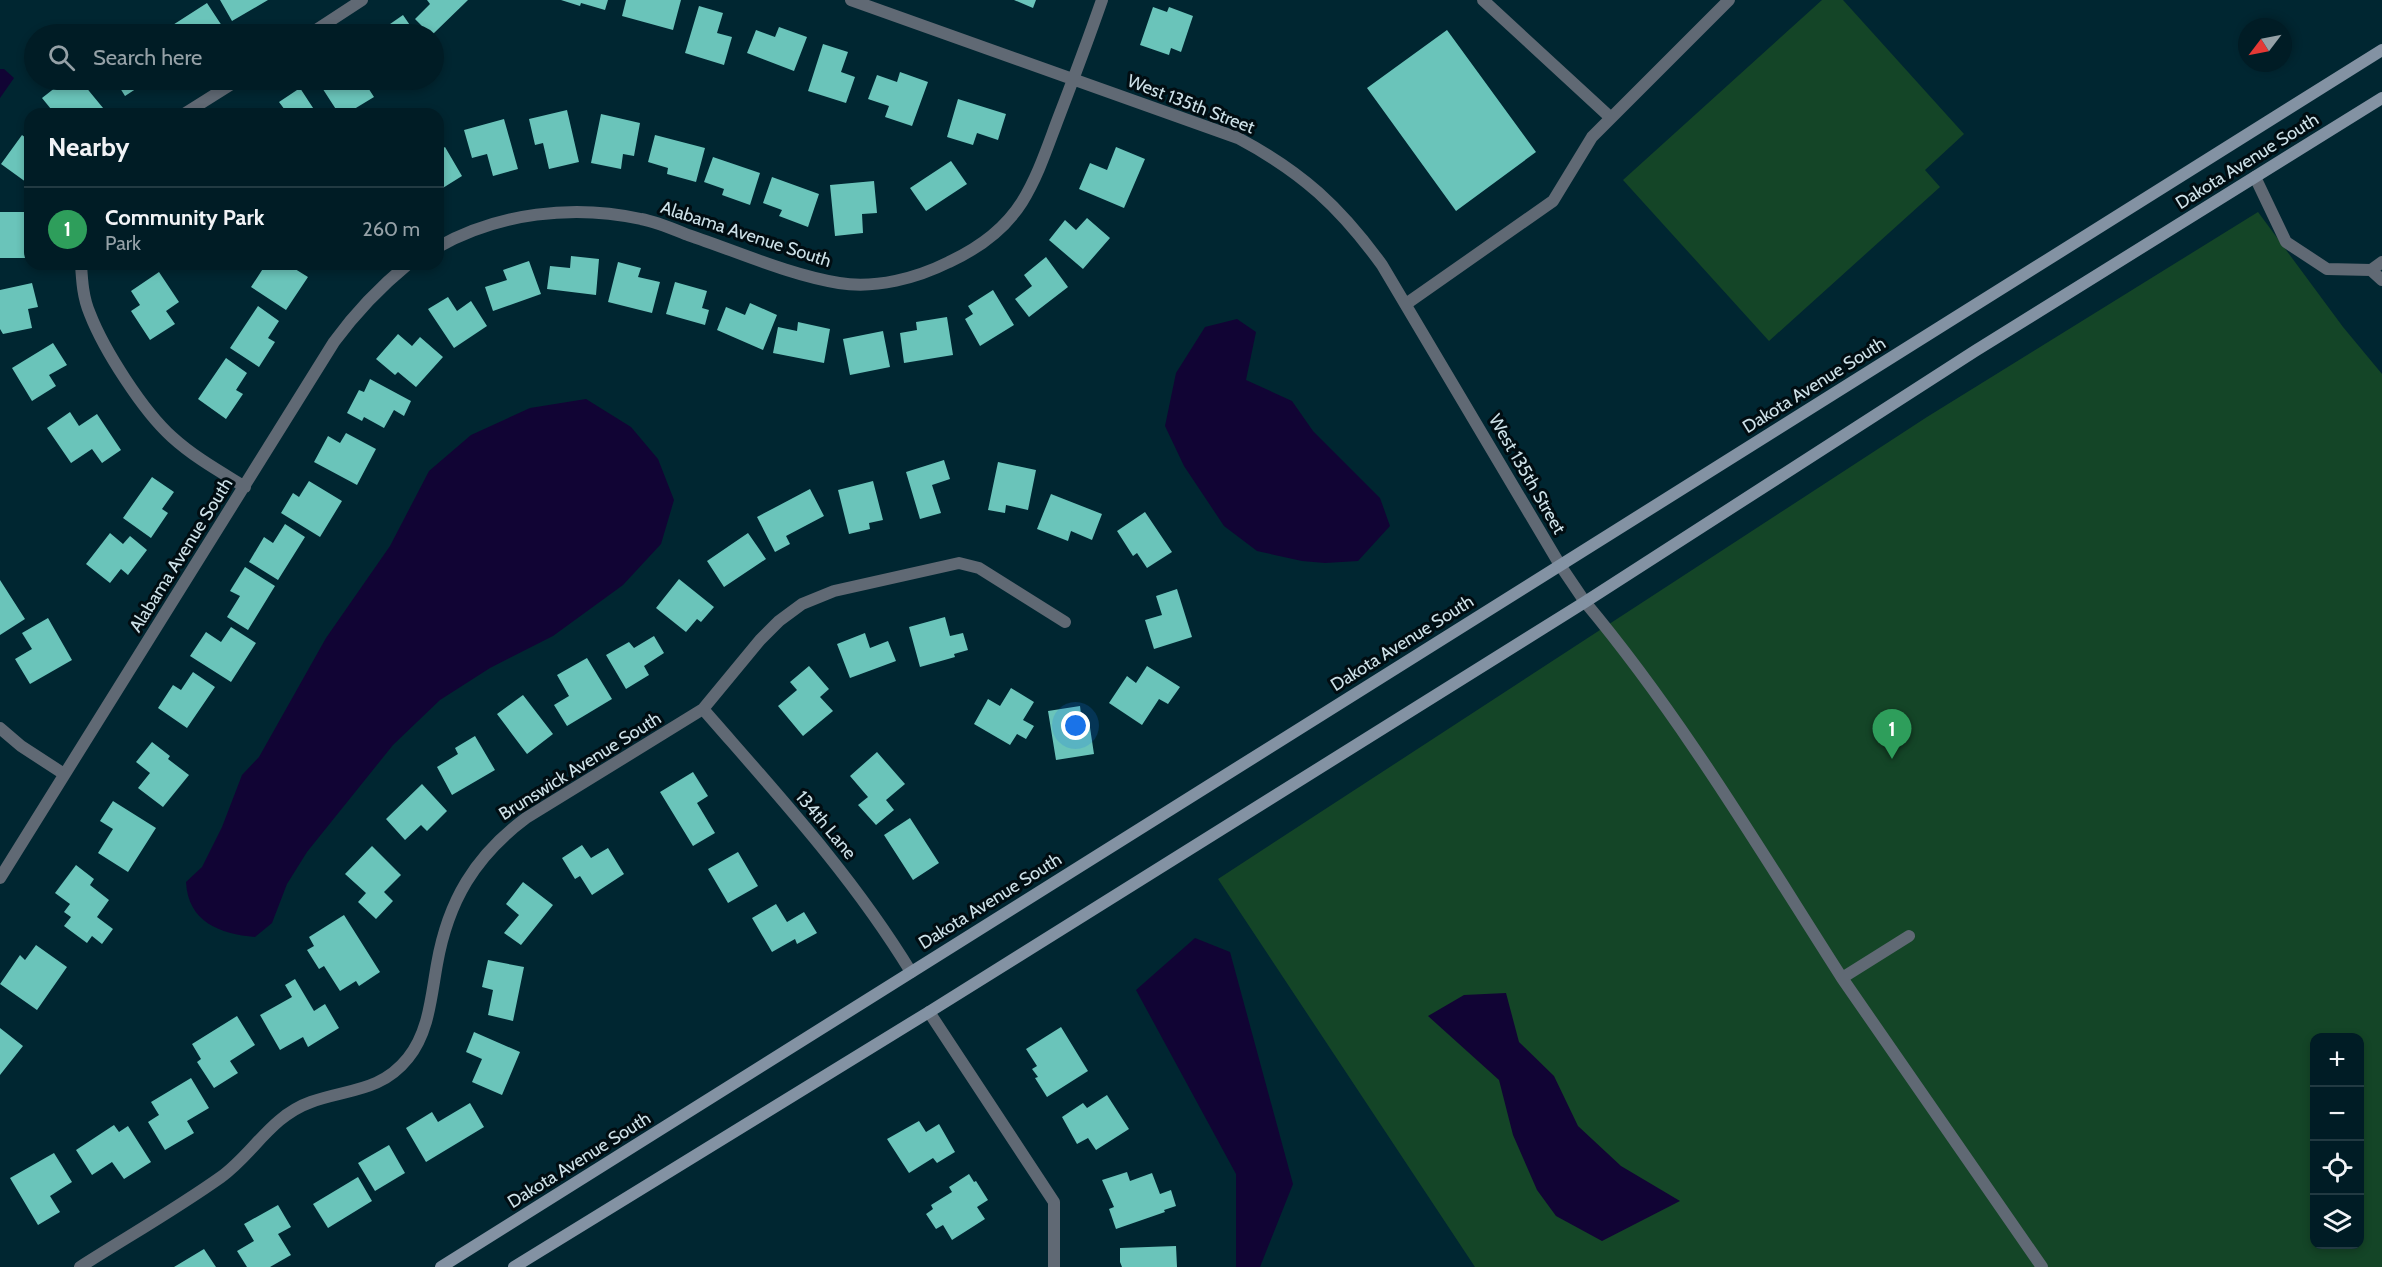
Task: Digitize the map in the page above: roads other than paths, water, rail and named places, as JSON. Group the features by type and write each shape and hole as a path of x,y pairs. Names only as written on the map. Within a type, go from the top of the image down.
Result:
{"main road":[{"name":"Dakota Avenue South","path":"441,1267 2382,50"},
{"name":"Dakota Avenue South","path":"514,1267 1585,602 1965,357 2382,98"}],"street":[{"path":"325,24 362,0"},
{"name":"West 135th Street","path":"851,0 1238,138 1293,171 1318,191 1362,237 1406,304 1560,565 1585,602 1624,648 1672,715 1842,978 2042,1267"},
{"name":"Alabama Avenue South","path":"444,244 487,224 520,216 561,212 640,219 801,274 840,284 874,284 907,279 938,268 970,252 999,230 1021,204 1037,174 1102,0"},
{"path":"1483,0 1611,118"},
{"path":"1406,304 1553,201 1592,137 1729,0"},
{"path":"194,108 222,90"},
{"path":"2255,177 2286,242 2327,269 2371,270 2382,262"},
{"path":"81,270 82,289 90,314 108,348 146,407 170,435 197,457 244,487"},
{"name":"Alabama Avenue South","path":"0,878 334,342 355,313 401,270"},
{"path":"2371,270 2382,280"},
{"name":"Brunswick Avenue South","path":"80,1267 222,1176 285,1115 310,1102 368,1088 388,1077 408,1058 421,1033 431,1006 437,963 453,908 483,855 502,836 526,818 703,709 779,621 802,604 834,591 959,563 979,568 1065,621"},
{"name":"134th Lane","path":"703,709 826,851 892,940 911,972"},
{"path":"0,728 21,746 64,774"},
{"path":"1842,978 1909,936"},
{"path":"928,1012 1053,1202 1054,1267"}],"place":[{"name":"Community Park","path":"1892,759"}]}
